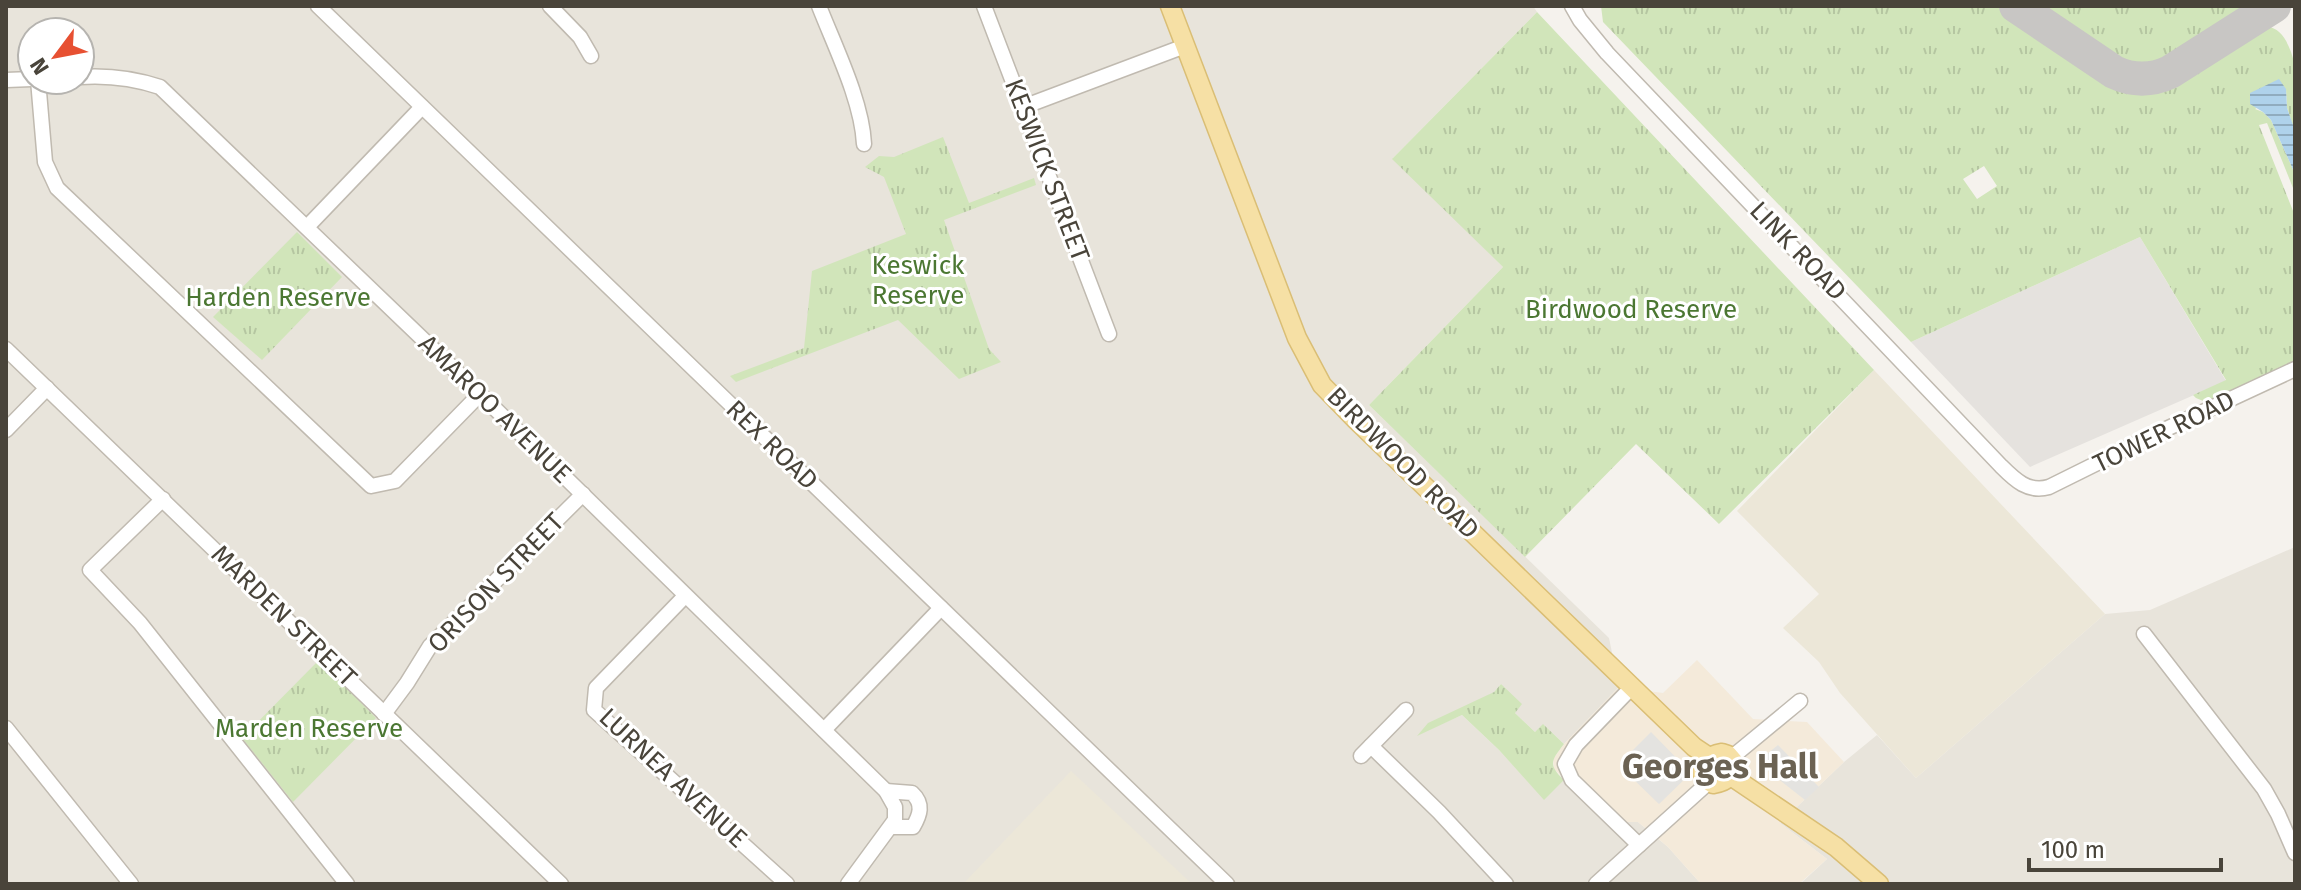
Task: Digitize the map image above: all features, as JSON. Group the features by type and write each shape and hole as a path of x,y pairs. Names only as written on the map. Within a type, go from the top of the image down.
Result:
{"main road":[{"name":"BIRDWOOD ROAD","path":"1170,6 1297,338 1322,385 1694,747 1709,757"},
{"path":"1731,767 1718,783 1709,782 1703,777 1704,762 1722,753 1731,767 1879,884"}],"street":[{"name":"REX ROAD","path":"318,6 1227,884"},
{"path":"550,6 580,37 591,56"},
{"path":"819,6 855,99 864,144"},
{"name":"KESWICK STREET","path":"984,6 1109,334"},
{"name":"LINK ROAD","path":"1572,6 1607,53 2001,466 2018,482 2031,488"},
{"path":"1023,107 1185,46"},
{"name":"AMAROO AVENUE","path":"96,76 134,78 160,87 886,791 912,793 919,799 921,814 913,827 891,827 848,884"},
{"path":"37,96 45,162 57,188 371,486 395,481 480,394"},
{"path":"307,227 422,107"},
{"name":"MARDEN STREET","path":"6,349 561,884"},
{"name":"TOWER ROAD","path":"2031,488 2049,487 2295,369"},
{"path":"6,430 47,388"},
{"name":"ORISON STREET","path":"384,714 430,646 583,494"},
{"path":"163,499 90,570 140,623 347,884"},
{"name":"LURNEA AVENUE","path":"685,596 596,688 594,710 787,884"},
{"path":"824,730 941,608"},
{"path":"2144,634 2264,789 2295,853"},
{"path":"1632,687 1576,745 1565,764 1572,780 1639,845"},
{"path":"1731,767 1800,701"},
{"path":"1406,710 1366,751 1439,812 1506,884"},
{"path":"6,728 131,884"},
{"path":"1596,884 1709,782"},
{"path":"886,791 895,807 895,820 891,827"}],"shaded area":[{"path":"6,6 1533,6 1537,12 1393,158 1503,267 1369,405 1609,638 1619,687 1564,744 1544,725 1535,732 1514,712 1501,684 1494,692 1419,734 1462,715 1544,799 1564,780 1617,831 1628,822 1638,822 1668,847 1701,884 6,884"},
{"path":"2140,237 2226,381 2030,467 1911,342"},
{"path":"1874,370 2105,614 1916,778 1840,693 1819,662 1783,628 1819,594 1737,511"},
{"path":"2295,547 2295,884 1800,884 1827,859 1780,823 1877,735 1916,778 2105,614 2150,610"},
{"path":"1697,660 1753,719 1807,722 1844,762 1780,823 1827,859 1799,884 1701,884 1668,847 1638,822 1628,822 1617,832 1554,769 1553,759 1564,744 1619,687 1663,693"},
{"path":"1651,732 1691,773 1659,804 1627,773 1634,766 1625,758"},
{"path":"1778,745 1819,787 1805,800 1757,762"},
{"path":"1071,771 1192,884 963,884"}],"green space":[{"path":"1601,6 1996,6 2112,83 2140,90 2169,85 2259,29 2272,28 2278,31 2290,48 2294,62 2295,126 2287,108 2286,89 2255,109 2271,120 2295,174 2295,193 2267,123 2259,125 2295,216 2295,361 2208,403 2196,398 2193,395 2226,380 2140,237 1911,342 1603,22","holes":["1984,166 1997,186 1977,199 1963,179"]},
{"path":"2035,6 2250,6 2164,62 2144,68 2123,64"},
{"name":"Birdwood Reserve","path":"1537,12 1874,370 1719,524 1636,444 1525,557 1369,405 1503,267 1392,159"},
{"name":"Keswick Reserve","path":"943,137 969,203 1034,178 1036,185 944,220 989,349 1001,362 959,379 898,320 736,382 730,376 804,348 812,271 906,234 884,177 865,167 879,156 894,157"},
{"name":"Harden Reserve","path":"297,232 342,277 262,360 213,317"},
{"name":"Marden Reserve","path":"319,660 376,718 293,802 242,738"},
{"path":"1501,684 1522,704 1515,713 1535,732 1543,724 1564,744 1553,766 1564,780 1544,800 1462,715 1417,736 1428,723 1494,692"}],"water":[{"path":"2279,79 2286,89 2287,108 2295,126 2295,174 2271,120 2250,104 2250,93"}],"taxiway":[{"path":"2016,6 2114,72 2142,79 2170,72 2274,6"}],"district":[{"name":"Georges Hall","path":"1720,766"}]}
